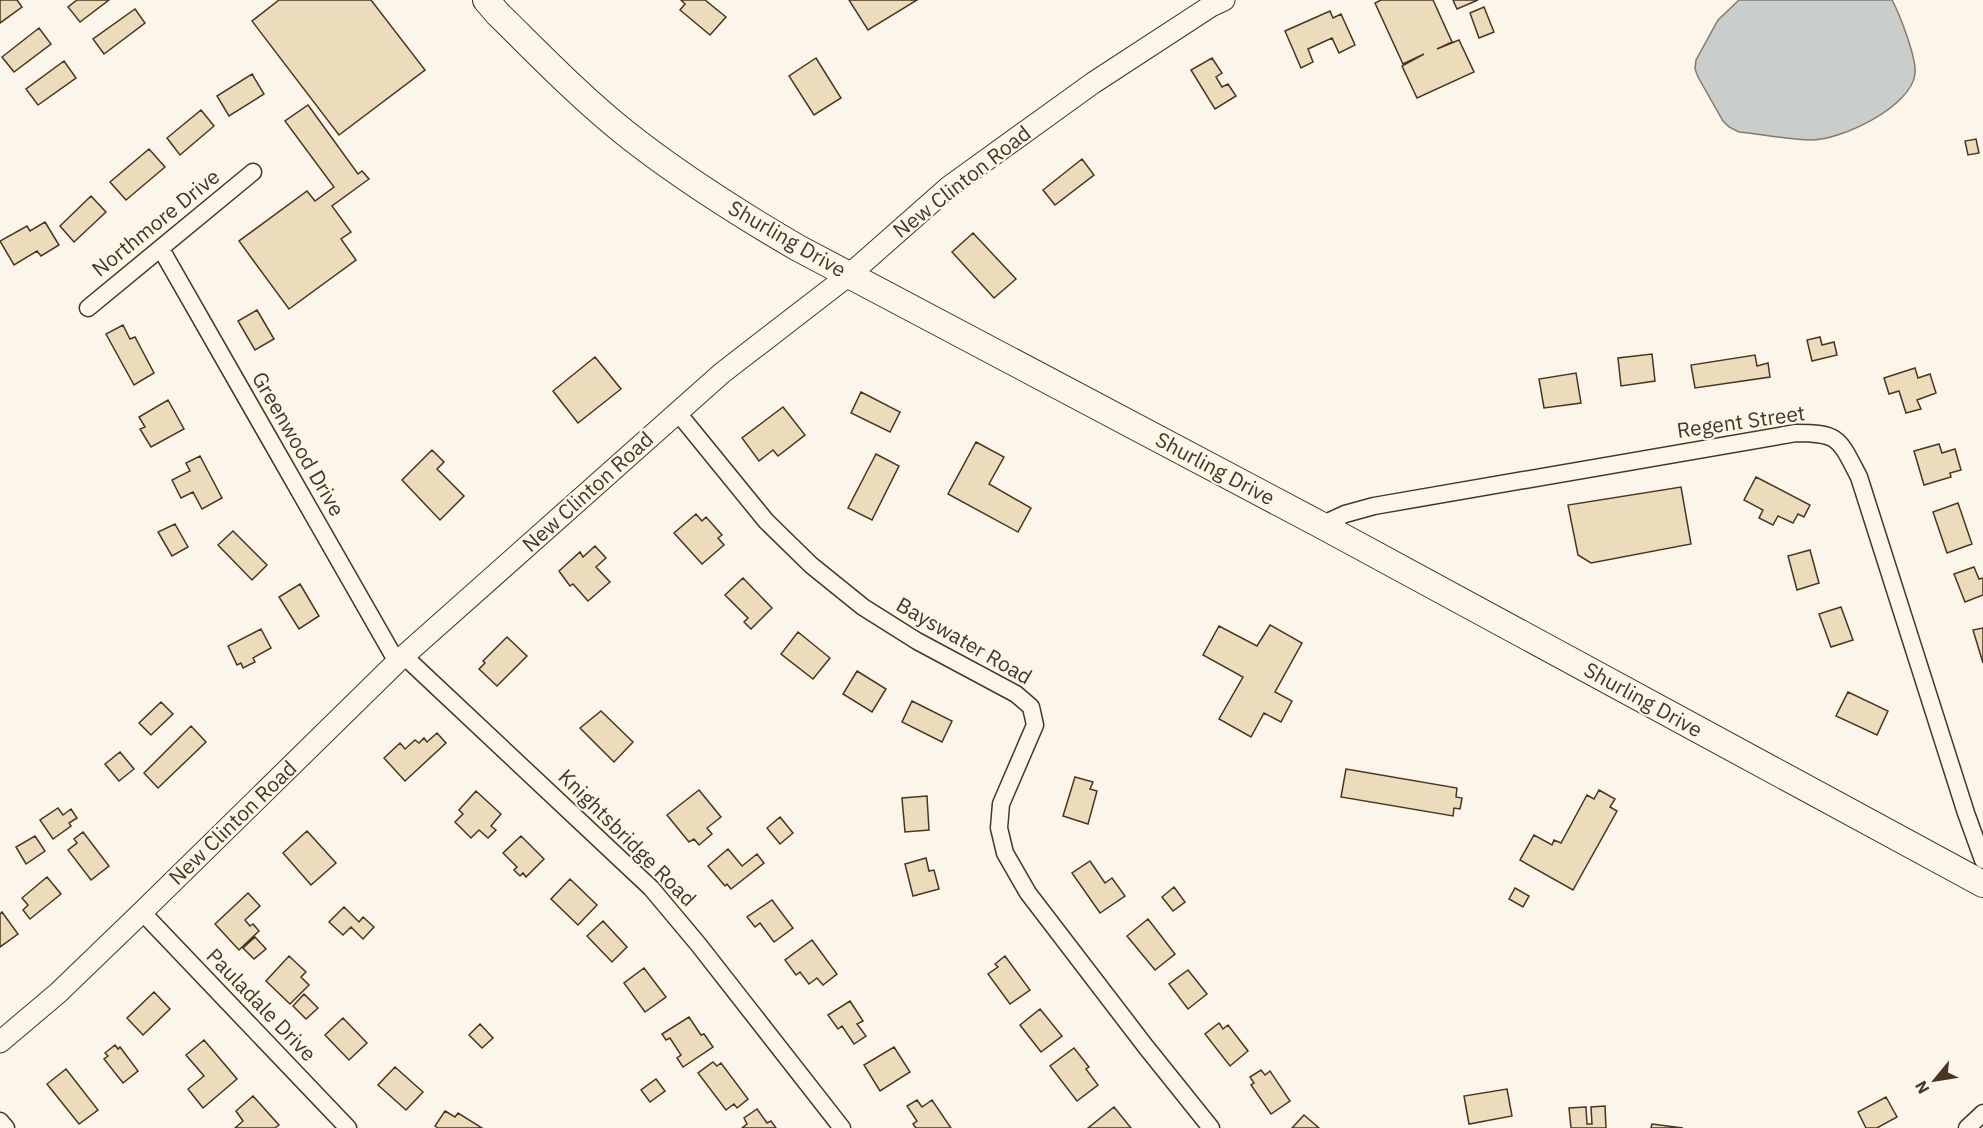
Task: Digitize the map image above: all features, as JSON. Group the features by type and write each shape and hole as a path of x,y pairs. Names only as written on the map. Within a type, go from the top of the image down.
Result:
{"main road":[{"name":"Shurling Drive","path":"486,0 577,91 624,132 669,166 747,218 849,275 1321,525 1983,884"}],"street":[{"name":"New Clinton Road","path":"0,1042 58,993 400,659 722,373 849,275 950,186 1093,83 1214,2"},
{"name":"Northmore Drive","path":"88,308 253,172"},
{"name":"Greenwood Drive","path":"161,249 400,659"},
{"name":"Bayswater Road","path":"678,413 766,521 811,565 863,607 917,641 1016,694 1031,707 1035,725 1001,804 999,828 1005,853 1028,893 1211,1128"},
{"name":"Regent Street","path":"1321,525 1345,514 1374,506 1784,435 1821,433 1833,438 1843,447 1859,477 1983,860"},
{"name":"Knightsbridge Road","path":"400,659 651,888 705,952 842,1128"},
{"name":"Pauladale Drive","path":"142,912 348,1128"},
{"path":"1967,1128 1983,1113"},
{"path":"0,1120 6,1128"}],"shaded area":[{"path":"1739,0 1892,0 1911,48 1915,74 1911,86 1901,98 1873,119 1825,139 1784,138 1739,132 1729,127 1723,121 1695,69 1696,60 1718,20"}],"building":[{"path":"0,0 17,0 22,7 0,23"},
{"path":"77,0 109,0 80,22 68,7"},
{"path":"279,0 371,0 425,70 339,135 252,21"},
{"path":"681,0 705,0 726,17 710,35 680,10 685,4"},
{"path":"849,0 917,0 868,30"},
{"path":"1381,0 1433,0 1452,42 1437,49 1459,40 1474,72 1417,98 1402,66 1424,54 1403,64 1375,3"},
{"path":"1453,0 1478,0 1457,9"},
{"path":"1484,7 1494,32 1479,38 1470,13"},
{"path":"135,9 145,23 104,54 93,39"},
{"path":"1330,11 1333,18 1341,14 1355,45 1339,53 1332,38 1308,49 1313,62 1301,68 1285,31"},
{"path":"39,28 51,44 14,72 2,57"},
{"path":"816,58 841,98 814,115 789,76"},
{"path":"1212,58 1222,73 1216,77 1222,87 1228,84 1236,96 1215,109 1191,70"},
{"path":"64,61 76,78 38,105 26,89"},
{"path":"252,74 264,94 229,116 217,96"},
{"path":"308,105 358,174 362,171 369,179 332,206 351,232 341,239 356,260 289,309 239,241 307,191 315,201 334,187 285,121"},
{"path":"201,110 214,126 180,155 167,138"},
{"path":"1976,139 1979,153 1968,155 1965,141"},
{"path":"149,149 165,167 126,200 110,182"},
{"path":"1082,159 1094,175 1055,205 1043,190"},
{"path":"91,196 106,212 74,242 60,226"},
{"path":"45,222 59,245 41,256 37,251 14,265 0,241 27,226 30,231"},
{"path":"973,233 1016,279 994,298 952,252"},
{"path":"257,310 274,339 255,350 238,321"},
{"path":"123,325 130,339 135,337 154,373 134,385 106,334"},
{"path":"1820,337 1822,345 1834,342 1837,355 1812,361 1807,340"},
{"path":"1652,354 1655,381 1621,386 1618,358"},
{"path":"1755,355 1757,366 1768,363 1770,377 1695,388 1691,365"},
{"path":"595,357 621,389 578,423 553,391"},
{"path":"1915,368 1918,378 1930,374 1936,393 1917,400 1921,409 1906,413 1899,391 1889,394 1884,378"},
{"path":"1576,373 1581,403 1544,408 1539,379"},
{"path":"861,392 900,412 890,432 851,413"},
{"path":"168,400 184,429 151,447 140,429 145,427 139,417"},
{"path":"783,407 805,435 778,456 773,450 759,461 742,438"},
{"path":"976,442 1004,457 989,484 1031,508 1018,532 948,494"},
{"path":"1939,444 1942,453 1955,449 1961,470 1950,473 1951,477 1924,485 1914,451"},
{"path":"432,450 444,462 437,469 464,496 440,520 402,480"},
{"path":"876,454 899,466 872,520 848,508"},
{"path":"200,456 222,498 202,509 193,492 181,498 172,480 190,471 186,463"},
{"path":"1756,477 1810,505 1804,517 1798,514 1793,523 1778,516 1773,525 1759,518 1763,510 1744,500"},
{"path":"1681,487 1691,544 1591,563 1578,555 1568,505"},
{"path":"1958,503 1972,544 1947,553 1933,512"},
{"path":"696,514 702,521 706,517 722,535 718,538 724,545 702,564 674,533"},
{"path":"175,524 188,547 172,556 158,532"},
{"path":"233,531 267,565 252,580 218,545"},
{"path":"595,546 606,558 596,567 610,582 588,601 573,584 570,586 559,571 580,552 583,557"},
{"path":"1810,550 1819,583 1797,590 1788,556"},
{"path":"1974,567 1979,579 1983,578 1983,595 1965,602 1954,574"},
{"path":"743,578 772,608 751,629 744,622 748,618 725,595"},
{"path":"300,584 319,616 299,629 279,597"},
{"path":"1841,607 1853,640 1831,647 1819,614"},
{"path":"1270,625 1302,643 1275,692 1292,701 1281,722 1264,713 1251,737 1219,719 1243,677 1203,655 1219,626 1257,646"},
{"path":"1983,628 1983,663 1973,630"},
{"path":"261,629 271,648 253,658 255,662 243,668 241,663 237,665 228,646"},
{"path":"798,632 830,658 813,679 781,654"},
{"path":"507,637 527,656 497,686 479,669 485,663 483,661"},
{"path":"857,671 886,689 872,712 843,694"},
{"path":"1848,692 1888,711 1877,735 1836,716"},
{"path":"912,701 952,721 942,742 902,722"},
{"path":"161,702 173,714 151,735 139,723"},
{"path":"601,711 633,742 614,762 580,728"},
{"path":"191,726 206,742 158,788 144,773"},
{"path":"437,733 446,743 405,781 384,758 400,743 405,749 415,740 419,743 424,738 427,742"},
{"path":"120,752 134,769 119,781 105,764"},
{"path":"1346,769 1457,788 1456,797 1462,798 1460,809 1454,808 1453,816 1341,797"},
{"path":"1075,777 1093,782 1090,789 1097,791 1088,824 1063,816"},
{"path":"699,790 721,817 707,828 712,834 699,845 694,839 689,842 667,815"},
{"path":"1599,790 1615,799 1610,807 1617,811 1573,890 1520,860 1534,835 1552,845 1554,840 1561,843 1587,795 1594,799"},
{"path":"476,791 501,814 491,826 496,830 488,838 479,830 471,838 455,822 463,814 459,810"},
{"path":"927,796 929,830 905,832 902,798"},
{"path":"58,808 63,815 71,809 77,818 69,823 71,826 53,839 40,820"},
{"path":"780,817 793,833 780,844 767,828"},
{"path":"307,831 336,863 311,885 283,853"},
{"path":"83,832 109,866 91,880 68,850 77,843 74,839"},
{"path":"35,836 45,851 26,864 16,847"},
{"path":"521,836 544,859 526,877 523,873 520,876 514,870 517,867 503,853"},
{"path":"728,849 742,866 757,854 764,863 731,889 727,884 725,886 708,866"},
{"path":"926,858 929,871 934,870 939,889 913,896 905,864"},
{"path":"1090,861 1105,883 1112,878 1125,896 1100,913 1072,873"},
{"path":"47,877 61,894 30,919 23,910 28,905 22,898"},
{"path":"570,879 597,905 578,925 551,899"},
{"path":"1174,887 1185,902 1173,911 1162,897"},
{"path":"1515,888 1529,896 1523,907 1509,899"},
{"path":"248,893 260,906 245,920 259,931 239,950 215,924"},
{"path":"772,900 793,928 774,942 760,923 755,927 747,917"},
{"path":"344,907 359,922 363,917 374,927 363,939 351,927 343,935 329,922"},
{"path":"2,912 18,934 0,947 0,914"},
{"path":"1148,919 1175,954 1155,970 1127,936"},
{"path":"603,921 627,947 612,962 587,936"},
{"path":"255,937 266,949 254,959 243,948"},
{"path":"812,940 837,974 823,985 817,978 809,984 800,972 796,975 785,960"},
{"path":"289,956 306,972 301,977 309,985 290,1004 266,981"},
{"path":"1005,956 1030,990 1010,1004 988,974 998,967 995,964"},
{"path":"644,968 666,997 645,1012 624,983"},
{"path":"1188,970 1207,994 1188,1009 1169,984"},
{"path":"154,992 170,1009 143,1035 127,1018"},
{"path":"304,994 318,1008 306,1019 293,1006"},
{"path":"850,1001 863,1021 857,1024 866,1036 854,1044 842,1026 838,1029 828,1015"},
{"path":"1040,1009 1062,1036 1041,1052 1020,1025"},
{"path":"689,1017 701,1035 704,1034 713,1047 683,1067 677,1058 681,1055 670,1038 666,1040 662,1034"},
{"path":"343,1018 367,1043 349,1060 325,1035"},
{"path":"1219,1023 1223,1029 1228,1025 1248,1051 1230,1066 1205,1034"},
{"path":"480,1024 493,1038 482,1048 469,1035"},
{"path":"204,1040 237,1079 203,1108 188,1089 204,1076 186,1055"},
{"path":"115,1045 118,1049 120,1047 138,1071 123,1083 104,1059 108,1056 105,1053"},
{"path":"894,1047 910,1072 880,1091 864,1065"},
{"path":"1074,1048 1089,1067 1086,1069 1098,1085 1077,1101 1050,1066"},
{"path":"713,1062 717,1066 721,1063 748,1099 737,1108 734,1104 726,1110 698,1073"},
{"path":"395,1067 423,1092 406,1110 378,1085"},
{"path":"66,1069 98,1110 79,1124 47,1084"},
{"path":"1261,1070 1265,1075 1270,1071 1290,1101 1271,1114 1251,1085 1254,1083 1250,1077"},
{"path":"656,1079 665,1091 650,1102 641,1090"},
{"path":"1507,1089 1512,1116 1469,1124 1464,1096"},
{"path":"253,1096 279,1125 275,1128 235,1128 243,1121 236,1111"},
{"path":"1886,1097 1897,1117 1877,1128 1866,1128 1858,1112"},
{"path":"917,1100 922,1107 932,1100 951,1128 916,1128 913,1124 917,1121 907,1106"},
{"path":"1605,1106 1606,1128 1571,1128 1569,1108 1586,1107 1587,1124 1592,1124 1591,1107"},
{"path":"1114,1107 1131,1128 1088,1128"},
{"path":"757,1109 767,1123 771,1121 776,1128 742,1128 747,1124 744,1118"},
{"path":"445,1111 455,1117 458,1113 482,1128 438,1128 435,1126"},
{"path":"1304,1115 1319,1128 1292,1128"},
{"path":"1652,1124 1683,1128 1651,1128"}]}
